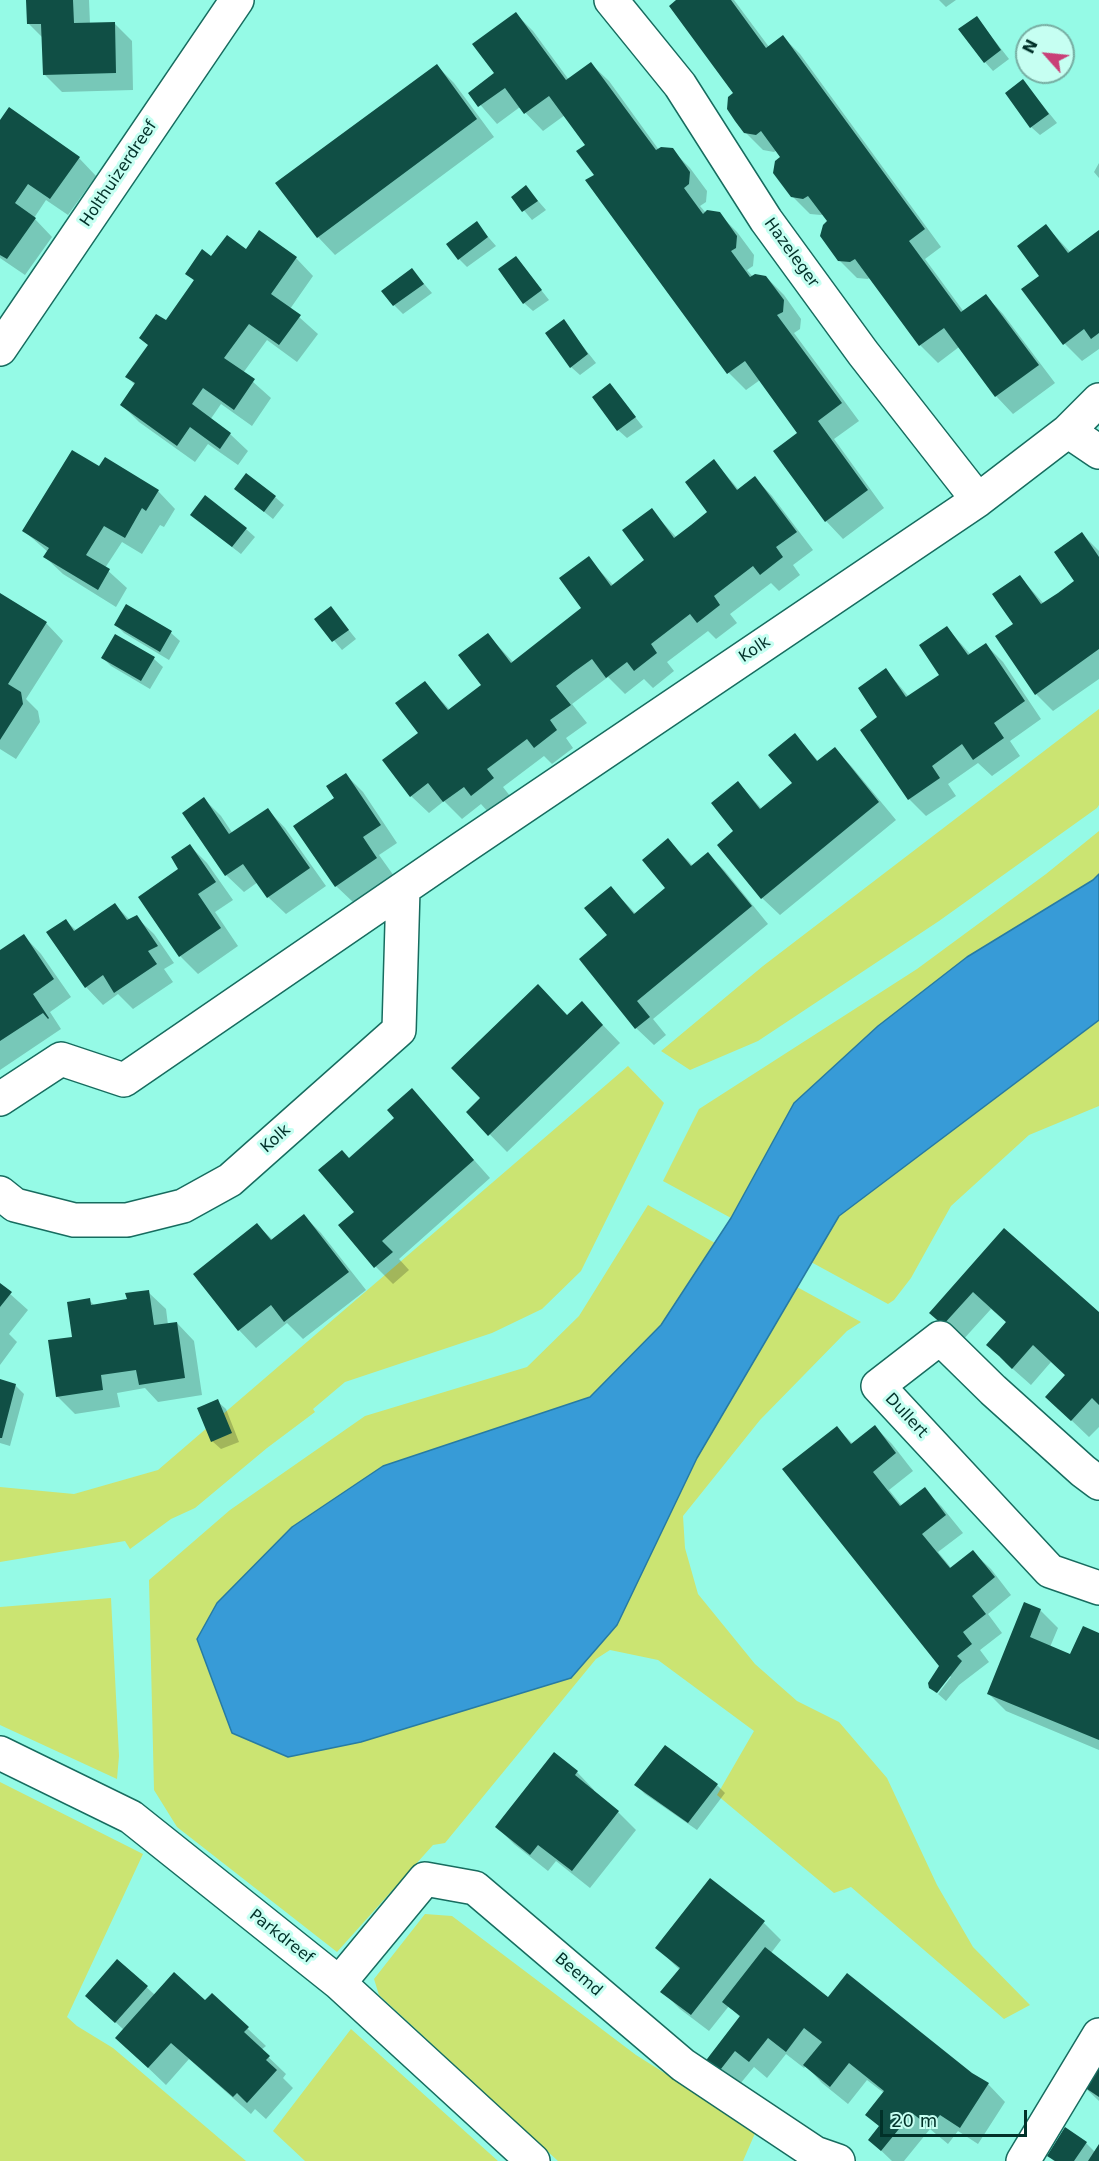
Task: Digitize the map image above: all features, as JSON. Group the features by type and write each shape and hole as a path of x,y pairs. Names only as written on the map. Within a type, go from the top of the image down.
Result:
{"street":[{"name":"Holthuizerdreef","path":"0,349 237,0"},
{"name":"Hazeleger","path":"611,0 680,85 766,220 863,353 978,501"},
{"name":"Kolk","path":"0,1099 61,1059 124,1080 978,501 1068,431 1099,400"},
{"path":"1068,431 1099,452"},
{"name":"Kolk","path":"0,1193 15,1205 74,1220 128,1220 183,1206 230,1180 399,1030 403,889"},
{"name":"Dullert","path":"1099,1483 993,1390 940,1338 878,1386 1050,1571 1099,1588"},
{"name":"Parkdreef","path":"0,1753 131,1818 339,1983 533,2161"},
{"name":"Beemd","path":"339,1983 425,1879 475,1888 683,2066 815,2153 838,2161"},
{"path":"1023,2161 1099,2035"}],"green space":[{"path":"1099,709 1099,805 1097,808 939,921 758,1041 690,1070 661,1051 763,966"},
{"path":"1099,831 1099,874 1093,880 967,957 794,1103 731,1218 663,1181 699,1109 917,969 1046,874"},
{"path":"1099,1020 1099,1106 1029,1135 951,1206 911,1278 894,1300 888,1304 811,1262 839,1216"},
{"path":"628,1066 664,1103 581,1271 542,1309 492,1333 345,1382 313,1409 315,1412 267,1448 195,1508 171,1519 130,1549 125,1541 0,1562 0,1487 74,1494 158,1470"},
{"path":"648,1205 715,1243 661,1325 590,1397 383,1466 617,1625 697,1458 797,1287 861,1322 847,1331 760,1420 683,1516 685,1548 698,1594 755,1664 797,1701 839,1722 887,1778 937,1885 973,1947 1030,2005 1004,2019 851,1887 834,1893 717,1795 754,1731 658,1660 610,1650 596,1659 445,1843 433,1845 337,1952 177,1827 154,1790 149,1580 230,1510 365,1416 527,1367 579,1316"},
{"path":"111,1598 119,1756 117,1779 0,1725 0,1607"},
{"path":"0,1782 143,1854 67,2017 77,2026 113,2048 246,2161 0,2161"},
{"path":"425,1914 452,1916 636,2055 756,2131 743,2161 558,2161 379,1995 374,1979"},
{"path":"351,2029 498,2161 305,2161 273,2131"}],"water":[{"path":"1099,874 1099,1020 839,1216 697,1458 617,1625 571,1678 361,1742 288,1757 232,1733 197,1639 217,1603 292,1527 383,1466 590,1397 661,1325 731,1218 794,1103 878,1026 967,957 1093,880"}],"building":[{"path":"26,0 73,0 74,23 115,22 116,73 43,75 41,24 27,24"},
{"path":"676,0 731,0 766,48 783,35 925,229 909,241 961,312 986,294 1039,365 995,397 944,328 919,346 855,259 850,262 838,261 820,236 823,225 827,221 808,196 803,199 791,197 773,173 775,161 780,157 761,131 756,135 744,133 735,121 727,109 728,97 733,93 669,6"},
{"path":"516,12 566,80 591,62 656,150 661,147 673,148 690,172 689,184 684,188 703,214 707,210 720,212 737,236 736,248 731,251 750,277 755,274 766,276 784,300 783,312 777,315 842,403 818,421 868,490 825,522 773,451 797,433 745,361 727,374 585,180 594,175 576,151 585,145 549,96 524,114 505,88 478,107 468,93 494,73 472,44"},
{"path":"977,16 1001,50 984,63 958,29"},
{"path":"437,64 477,119 317,238 275,183"},
{"path":"1017,84 1027,84 1049,114 1030,128 1005,93"},
{"path":"9,107 80,157 50,199 28,184 15,203 36,218 7,259 0,255 0,120"},
{"path":"526,185 538,201 522,212 511,197"},
{"path":"477,221 488,237 458,260 446,244"},
{"path":"1046,224 1068,253 1099,230 1099,333 1091,339 1084,329 1063,345 1021,289 1039,276 1017,246"},
{"path":"259,230 297,257 271,294 301,315 279,345 249,324 224,358 255,379 234,410 203,388 192,404 231,433 220,449 190,427 177,446 120,405 135,383 125,377 148,345 139,338 156,314 166,320 194,280 185,274 202,249 211,256 227,235 246,249"},
{"path":"516,256 542,290 523,304 498,269"},
{"path":"412,268 424,284 393,306 381,291"},
{"path":"564,319 588,354 570,368 545,333"},
{"path":"610,383 636,417 617,431 592,397"},
{"path":"72,450 99,466 105,457 159,490 146,511 142,508 125,538 104,526 86,555 110,569 98,590 43,557 49,548 22,531"},
{"path":"714,459 737,490 755,476 797,532 776,547 783,557 760,575 753,566 714,596 720,605 697,623 690,614 651,644 657,653 634,671 627,662 606,678 592,659 574,672 556,686 571,705 550,720 557,730 534,748 527,739 487,769 494,778 471,796 464,787 443,802 428,783 410,797 382,760 418,733 395,703 425,681 448,710 481,685 458,655 488,633 511,663 581,608 559,578 589,556 611,586 644,560 622,530 652,508 674,538 707,512 685,482"},
{"path":"246,473 276,496 264,512 234,489"},
{"path":"205,495 247,528 232,547 190,515"},
{"path":"1082,532 1099,557 1099,649 1035,695 995,636 1013,624 992,594 1020,575 1041,604 1058,593 1074,581 1054,552"},
{"path":"0,593 47,622 8,684 21,692 23,704 0,740"},
{"path":"126,604 172,631 160,652 114,625"},
{"path":"331,606 349,630 332,642 314,619"},
{"path":"947,626 968,655 986,643 1025,701 994,723 1004,738 973,760 962,744 932,766 940,778 908,800 860,730 877,717 858,688 886,668 906,697 939,675 919,645"},
{"path":"115,634 155,657 141,681 101,658"},
{"path":"795,733 817,761 835,747 879,802 761,899 717,845 733,831 711,803 738,781 760,809 792,783 768,755"},
{"path":"346,773 381,825 363,837 377,858 335,887 293,826 334,798 326,786"},
{"path":"204,797 229,834 268,808 310,868 267,898 243,864 225,876 182,813"},
{"path":"668,838 691,866 708,852 752,906 637,1001 650,1017 635,1029 579,959 607,935 584,908 611,886 634,914 665,888 642,860"},
{"path":"190,844 216,882 198,894 221,928 179,957 138,897 178,869 171,857"},
{"path":"115,903 127,920 137,915 158,946 148,951 157,964 114,993 103,975 85,988 46,932 66,919 74,931"},
{"path":"24,934 54,979 33,994 49,1018 43,1013 0,1041 0,950"},
{"path":"538,984 567,1015 582,1001 603,1025 488,1136 466,1112 480,1098 451,1068"},
{"path":"412,1088 474,1160 382,1241 393,1252 374,1268 338,1225 354,1212 318,1170 342,1150 349,1158 394,1118 387,1110"},
{"path":"304,1214 349,1272 284,1322 271,1305 238,1331 193,1274 257,1223 271,1240"},
{"path":"1004,1228 1099,1312 1099,1405 1092,1398 1071,1421 1045,1397 1065,1375 1033,1345 1012,1369 986,1345 1006,1322 973,1292 943,1325 929,1313"},
{"path":"0,1283 12,1292 0,1307"},
{"path":"149,1290 154,1325 177,1322 185,1378 139,1385 136,1370 101,1375 103,1390 56,1397 48,1340 72,1337 67,1302 90,1298 91,1305 127,1299 125,1293"},
{"path":"0,1379 16,1384 2,1438 0,1438"},
{"path":"218,1399 232,1433 211,1442 197,1408"},
{"path":"875,1425 896,1453 873,1472 900,1506 925,1487 946,1515 922,1534 950,1568 973,1550 995,1577 972,1596 986,1614 963,1632 972,1644 957,1656 962,1661 937,1693 929,1688 928,1683 939,1666 782,1469 837,1426 851,1444"},
{"path":"1024,1602 1041,1609 1030,1637 1070,1654 1083,1626 1099,1633 1099,1740 987,1694"},
{"path":"665,1745 718,1784 688,1823 634,1785"},
{"path":"554,1752 578,1771 575,1775 619,1811 572,1871 538,1845 530,1855 495,1827"},
{"path":"710,1878 765,1921 691,2015 660,1992 680,1968 655,1948"},
{"path":"765,1947 828,1997 847,1973 972,2073 989,2083 960,2128 940,2115 930,2127 912,2113 881,2151 868,2140 879,2126 865,2115 884,2091 849,2063 830,2087 803,2065 822,2042 804,2028 786,2052 768,2038 749,2062 735,2051 717,2074 704,2063 740,2016 722,2002"},
{"path":"117,1959 148,1986 115,2023 85,1996"},
{"path":"174,1972 205,2000 212,1993 249,2027 244,2032 270,2056 266,2060 277,2070 247,2103 237,2093 233,2097 171,2043 148,2068 115,2038"},
{"path":"1099,2055 1099,2097 1078,2083"},
{"path":"1065,2127 1087,2142 1074,2161 1055,2161 1047,2156"},
{"path":"1099,2144 1099,2161 1088,2161"}]}
